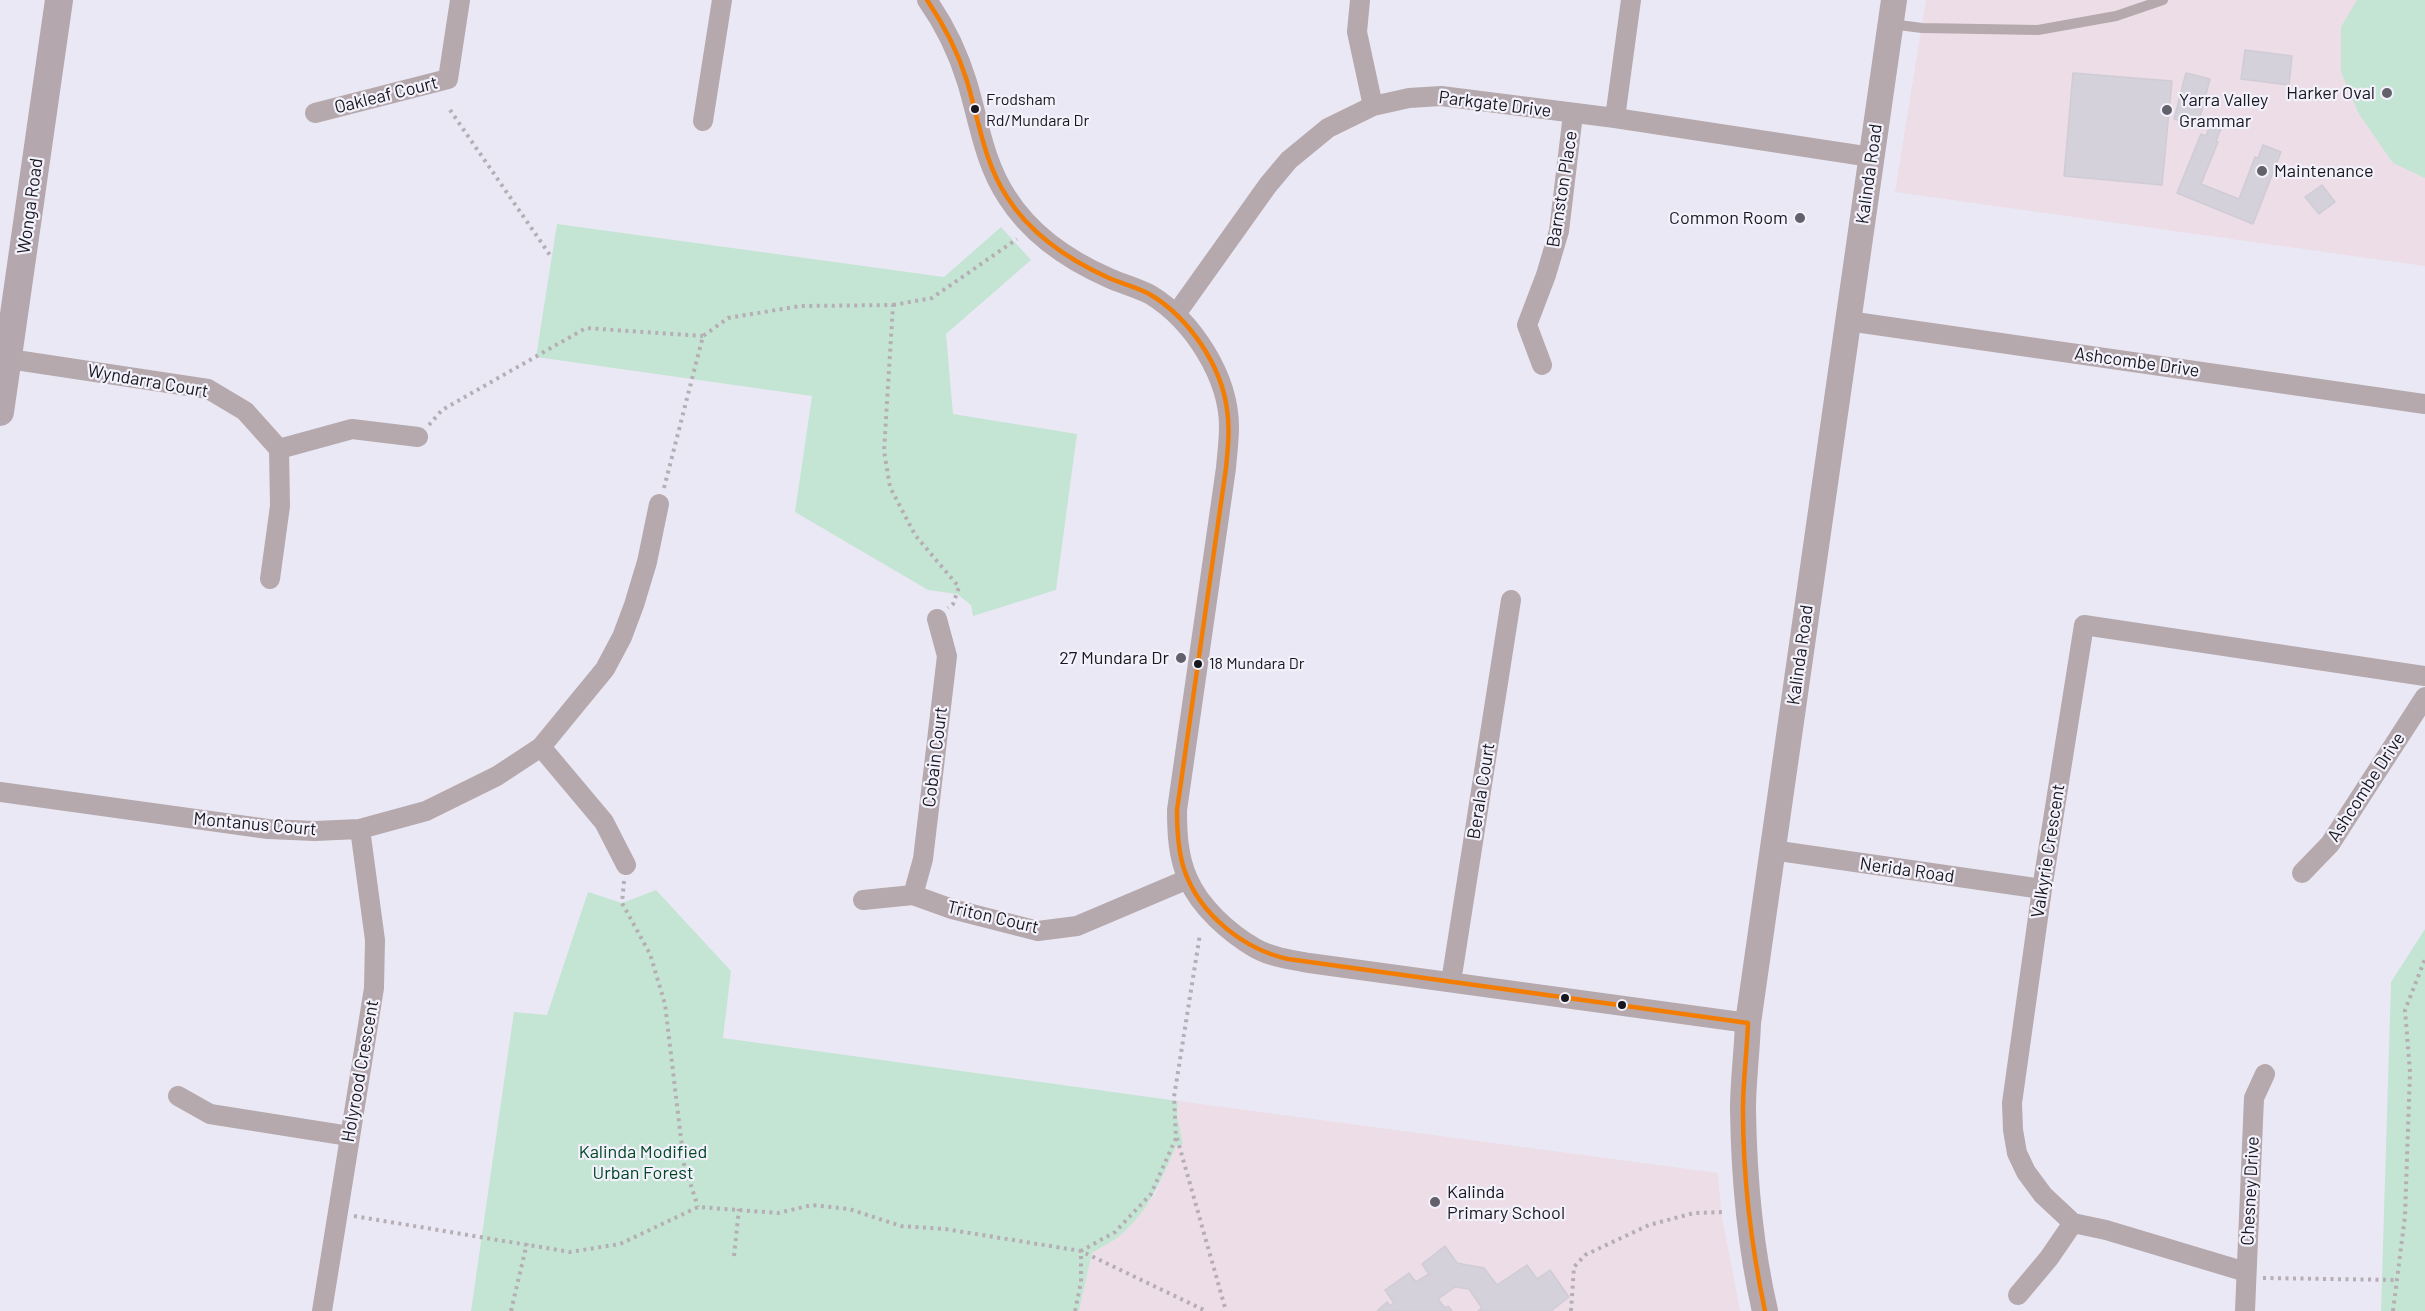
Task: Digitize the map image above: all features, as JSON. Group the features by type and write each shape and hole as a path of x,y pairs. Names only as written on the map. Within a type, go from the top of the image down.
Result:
{"main road":[{"name":"Wonga Road","path":"0,412 59,0"}],"street":[{"name":"Oakleaf Court","path":"315,112 448,79 460,0"},
{"path":"703,122 722,0"},
{"path":"927,0 956,52 986,155 1007,199 1031,229 1072,260 1150,295 1176,314 1196,336 1212,362 1222,391 1229,426 1226,468 1177,810 1178,841 1188,879 1205,905 1226,926 1257,949 1281,957 1309,963 1748,1023"},
{"path":"1360,0 1357,32 1372,106"},
{"path":"1615,118 1631,0"},
{"name":"Kalinda Road","path":"1765,1311 1748,1193 1743,1109 1748,1023 1892,12"},
{"name":"Parkgate Drive","path":"1176,314 1268,185 1289,160 1328,128 1372,106 1409,98 1441,96 1615,118 1871,156"},
{"name":"Barnston Place","path":"1542,365 1527,325 1546,275 1559,231 1573,114"},
{"name":"Ashcombe Drive","path":"1848,321 2425,404"},
{"name":"Wyndarra Court","path":"9,359 208,389 245,411 279,449"},
{"path":"270,579 280,506 279,449 352,429 418,437"},
{"name":"Montanus Court","path":"0,792 268,829 315,831 360,829 426,811 497,776 541,747 605,669 622,637 647,561 659,504"},
{"name":"Berala Court","path":"1451,982 1511,600"},
{"name":"Cobain Court","path":"913,895 923,859 947,656 937,619"},
{"name":"Valkyrie Crescent","path":"2246,1272 2073,1222 2043,1195 2026,1172 2017,1153 2012,1103 2042,889 2084,625 2425,676"},
{"name":"Ashcombe Drive","path":"2302,873 2330,844 2425,697"},
{"path":"541,747 604,822 626,865"},
{"name":"Holyrood Crescent","path":"322,1311 374,988 375,940 360,829"},
{"name":"Nerida Road","path":"1772,850 2042,889"},
{"name":"Triton Court","path":"863,900 913,895 952,909 1038,931 1077,926 1188,879"},
{"name":"Chesney Drive","path":"2245,1311 2254,1098 2265,1074"},
{"path":"178,1096 210,1114 349,1136"},
{"path":"2018,1295 2049,1258 2073,1222"}],"lane":[{"path":"1892,12 1922,28 2038,30 2116,16 2163,0"}],"path":[{"path":"450,110 552,258"},
{"path":"659,504 703,336 728,318 800,306 893,305 932,298 1031,229"},
{"path":"893,305 884,451 890,487 903,514 915,535 959,587 953,604 937,619"},
{"path":"418,437 442,410 586,328 703,336"},
{"path":"626,865 622,903 650,954 665,1004 684,1164 698,1207"},
{"path":"1200,934 1174,1097 1176,1137 1226,1311"},
{"path":"2393,1311 2405,1215 2410,1072 2405,1010 2425,959"},
{"path":"1082,1251 1115,1232 1151,1194 1176,1137"},
{"path":"338,1213 570,1251 620,1244 698,1207 778,1213 812,1205 849,1209 901,1226 945,1229 1082,1251 1206,1311"},
{"path":"734,1256 739,1209"},
{"path":"1571,1311 1574,1267 1585,1255 1649,1225 1694,1213 1724,1212"},
{"path":"511,1311 526,1243"},
{"path":"1075,1311 1082,1282 1082,1251"},
{"path":"2246,1272 2264,1279 2396,1280"}],"shaded area":[{"name":"Yarra Valley Grammar","path":"1926,0 2425,0 2425,266 1895,192"},
{"name":"Kalinda Primary School","path":"1178,1101 1718,1173 1721,1212 1740,1311 1079,1311 1092,1253 1122,1234 1156,1193 1176,1146 1183,1144 1177,1115"}],"green space":[{"name":"Harker Oval","path":"2357,0 2425,0 2425,178 2393,163 2359,114 2341,72 2341,27"},
{"path":"557,224 944,277 1001,227 1031,260 946,334 953,414 1077,434 1056,590 973,616 971,605 957,594 928,590 795,512 812,396 536,357"},
{"name":"Kalinda Modified Urban Forest","path":"656,890 731,971 723,1038 1178,1101 1177,1115 1183,1144 1176,1146 1166,1170 1141,1214 1116,1239 1092,1253 1079,1311 471,1311 514,1012 547,1015 588,892 622,903"},
{"path":"2425,929 2425,1311 2381,1311 2391,982"}],"building":[{"path":"2245,50 2292,56 2289,85 2241,79"},
{"path":"2073,73 2172,81 2162,185 2064,176"},
{"path":"2186,73 2210,79 2198,125 2174,119"},
{"name":"Maintenance","path":"2211,121 2222,126 2201,184 2239,199 2255,157 2258,158 2263,145 2281,152 2253,224 2177,193 2201,134 2206,136"},
{"path":"2322,185 2335,202 2319,214 2305,197"},
{"path":"1445,1246 1457,1263 1484,1268 1497,1285 1527,1265 1537,1279 1550,1270 1569,1297 1551,1311 1478,1311 1482,1308 1469,1289 1455,1287 1438,1299 1445,1308 1448,1306 1452,1311 1377,1311 1387,1302 1390,1306 1394,1303 1385,1290 1409,1273 1416,1282 1429,1274 1422,1264"}],"transit line":[{"path":"927,0 945,29 959,60 993,170 999,184 1017,211 1039,235 1065,254 1109,278 1146,292 1178,316 1201,344 1224,392 1228,424 1226,468 1177,810 1178,840 1182,862 1200,901 1212,915 1239,938 1271,954 1288,959 1748,1023"},
{"path":"1748,1023 1743,1099 1744,1161 1752,1236 1765,1311"}],"place":[{"name":"Harker Oval","path":"2387,93"},
{"name":"Frodsham Rd/Mundara Dr","path":"975,109"},
{"name":"Yarra Valley Grammar","path":"2167,110"},
{"name":"Maintenance","path":"2262,171"},
{"name":"Common Room","path":"1800,218"},
{"name":"27 Mundara Dr","path":"1181,658"},
{"name":"18 Mundara Dr","path":"1198,664"},
{"name":"Kalinda Primary School","path":"1435,1202"}]}
